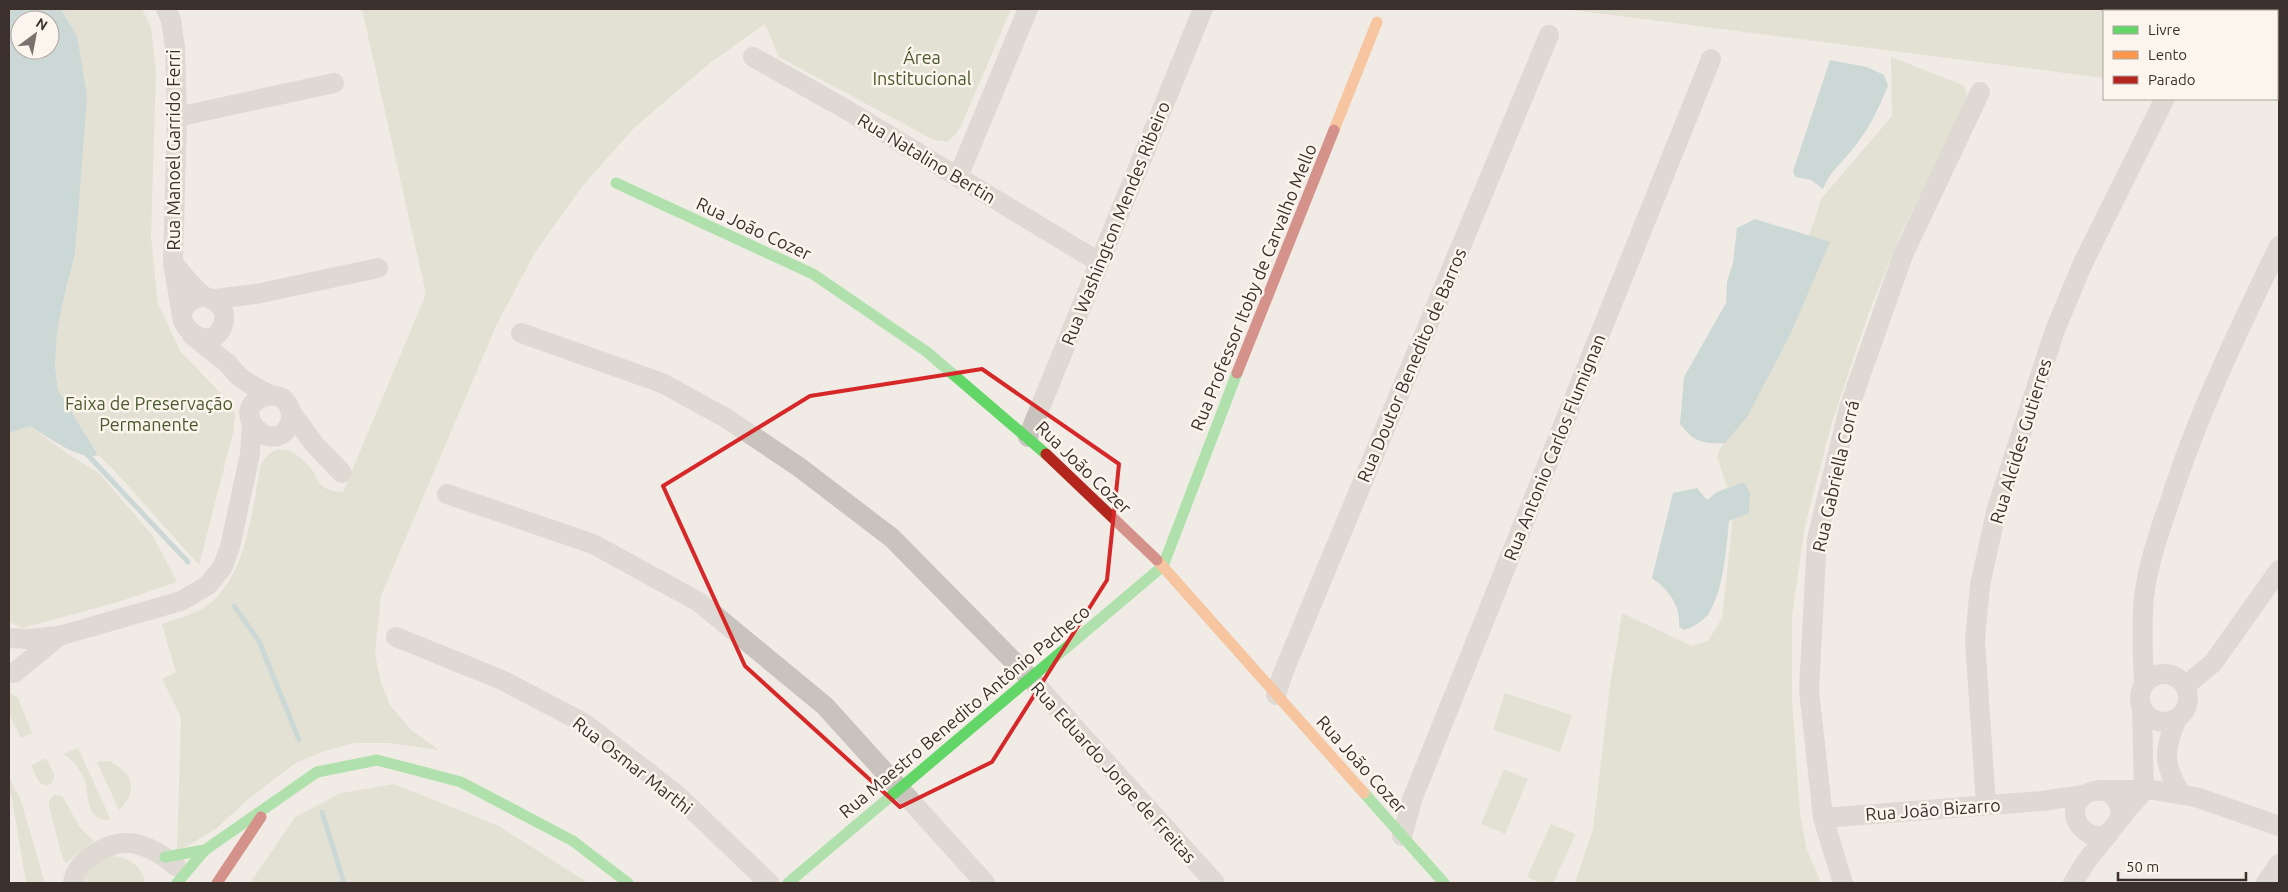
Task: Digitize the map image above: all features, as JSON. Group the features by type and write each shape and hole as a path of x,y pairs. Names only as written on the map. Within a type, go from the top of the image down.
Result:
{"street":[{"name":"Rua Manoel Garrido Ferri","path":"166,9 171,20 175,48 177,117 173,263 185,327 234,371 271,395 282,398 315,445 342,472"},
{"path":"958,177 1028,9"},
{"name":"Rua Washington Mendes Ribeiro","path":"1028,437 1202,9"},
{"name":"Rua Professor Itoby de Carvalho Mello","path":"1163,566 1377,22"},
{"name":"Rua Doutor Benedito de Barros","path":"1276,695 1287,664 1549,35"},
{"name":"Rua Natalino Bertin","path":"753,57 1099,262"},
{"name":"Rua Antonio Carlos Flumignan","path":"1402,836 1417,788 1711,59"},
{"path":"177,117 334,83"},
{"name":"Rua Gabriella Corrá","path":"1843,883 1823,818 1809,690 1817,539 1848,408 1903,255 1980,92"},
{"name":"Rua Alcides Gutierres","path":"1986,805 1975,640 1980,585 1997,508 2055,330 2083,263 2164,100"},
{"name":"Rua João Cozer","path":"616,183 813,274 928,352 1028,437 1163,566 1444,883"},
{"path":"2073,883 2085,864 2144,790 2142,708 2140,700 2144,684 2142,632 2144,596 2155,547 2176,480 2208,399 2279,246"},
{"name":"Rua Manoel Garrido Ferri","path":"173,263 222,308 223,323 234,371 252,404 250,415 252,425 259,433 315,445"},
{"path":"182,316 186,306 194,299 256,294 378,268"},
{"path":"192,335 203,338 213,336 223,323 256,294"},
{"name":"Rua Eduardo Jorge de Freitas","path":"521,333 662,383 726,418 799,467 892,538 1030,678 1215,883"},
{"path":"252,404 260,397 271,395"},
{"path":"250,454 288,427 292,416 290,411"},
{"path":"11,677 17,664 16,654 9,640 59,636 181,601 208,585 224,566 230,547 250,454 252,425"},
{"path":"447,494 593,544 699,602 825,706 986,883"},
{"name":"Rua Maestro Benedito Antônio Pacheco","path":"788,883 1163,566"},
{"path":"2185,686 2212,663 2279,570"},
{"path":"11,677 59,636"},
{"name":"Rua Osmar Marthi","path":"396,637 502,680 584,723 676,794 769,883"},
{"path":"2144,684 2150,678 2166,674 2174,676 2185,686 2189,700 2187,708 2177,719 2170,734 2167,752 2169,775 2181,794"},
{"path":"2142,708 2154,720 2162,722 2177,719"},
{"path":"74,883 76,872 83,863 104,847 120,842 144,846 165,857 184,880 205,850 317,772 377,760 461,782 573,841 628,883"},
{"name":"Rua João Bizarro","path":"1823,818 2042,802 2092,793 2154,790 2196,797 2279,826"},
{"path":"2042,802 2080,825 2090,834 2100,836 2115,825 2121,808 2117,800 2110,793 2092,793 2078,802 2075,812 2080,825 2085,864"},
{"path":"217,883 268,805"},
{"path":"165,857 205,850"},
{"path":"2266,883 2279,864"}],"highlighted area":[{"path":"982,369 1119,464 1107,580 992,762 900,807 745,666 663,486 810,396"}],"green space":[{"name":"Faixa de Preservação Permanente","path":"61,9 142,9 151,27 156,72 151,237 158,304 180,351 230,403 235,415 234,429 199,565 113,469 98,455 58,390 55,366 57,333 75,254 79,193 77,36"},
{"name":"Área Institucional","path":"362,9 1011,9 962,124 956,134 947,142 934,140 779,57 765,24 710,63 633,129 581,188 534,254 496,326 381,596 375,653 380,680 390,705 411,730 439,750 390,743 354,743 322,752 294,764 246,801 217,828 177,852 181,717 162,679 176,672 162,624 189,615 205,607 219,595 230,579 239,561 245,541 261,464 267,456 281,449 294,453 313,471 318,482 323,487 343,492 426,294"},
{"path":"1564,9 2279,9 2279,90 2278,10 2103,10 2103,78"},
{"path":"1891,57 1965,86 1967,104 1901,233 1869,312 1832,422 1805,526 1792,616 1792,700 1800,814 1807,850 1821,883 1575,883 1593,829 1610,686 1622,613 1692,646 1708,641 1722,618 1734,508 1717,457 1814,222 1821,199 1892,116"},
{"name":"Faixa de Preservação Permanente","path":"30,426 68,454 99,473 153,536 177,582 118,602 23,628 9,622 9,433"},
{"path":"9,692 18,698 32,733 21,738 9,714"},
{"path":"1505,693 1572,715 1560,752 1493,730"},
{"path":"78,748 110,818 109,820 101,819 92,812 85,781 79,769 63,754"},
{"path":"46,758 55,775 51,784 45,786 39,782 31,766"},
{"path":"109,761 124,771 130,782 129,796 119,810 97,762"},
{"path":"1504,769 1528,779 1505,834 1481,824"},
{"path":"9,777 21,801 45,883 26,883 9,790"},
{"path":"394,784 499,826 588,883 250,883 295,817 341,793"},
{"path":"54,795 62,796 81,829 94,841 66,863 63,860 49,806 49,801"},
{"path":"1551,824 1576,834 1553,883 1541,883 1527,877"},
{"path":"113,856 134,864 141,872 145,883 84,883 90,868 98,861"}],"water":[{"path":"9,9 61,9 77,36 87,97 75,254 57,333 55,366 58,390 98,455 82,455 30,426 9,433"},
{"path":"1830,60 1867,67 1884,75 1888,86 1868,128 1832,173 1823,189 1811,180 1795,177 1793,171"},
{"path":"1755,219 1830,242 1790,335 1747,417 1725,443 1699,441 1690,435 1680,424 1684,377 1726,303 1727,282 1733,263 1737,228"},
{"path":"1744,482 1750,493 1749,513 1729,521 1724,568 1714,603 1704,619 1684,630 1679,627 1678,612 1673,599 1652,578 1673,493 1697,488 1707,500 1717,492"}],"waterway":[{"path":"84,451 188,562"},
{"path":"234,606 259,641 299,740"},
{"path":"322,812 344,883"}],"traffic: fast":[{"path":"616,183 813,274 927,352 1046,454"},
{"path":"788,883 1163,566 1237,373"},
{"path":"177,883 205,850 317,772 377,760 461,782 573,841 628,883"},
{"path":"1364,793 1444,883"},
{"path":"165,857 205,850"}],"traffic: slow":[{"path":"1334,130 1377,22"},
{"path":"1157,560 1364,793"}],"traffic: jam":[{"path":"1237,373 1334,130"},
{"path":"1046,454 1157,560"},
{"path":"217,883 261,817"}]}
